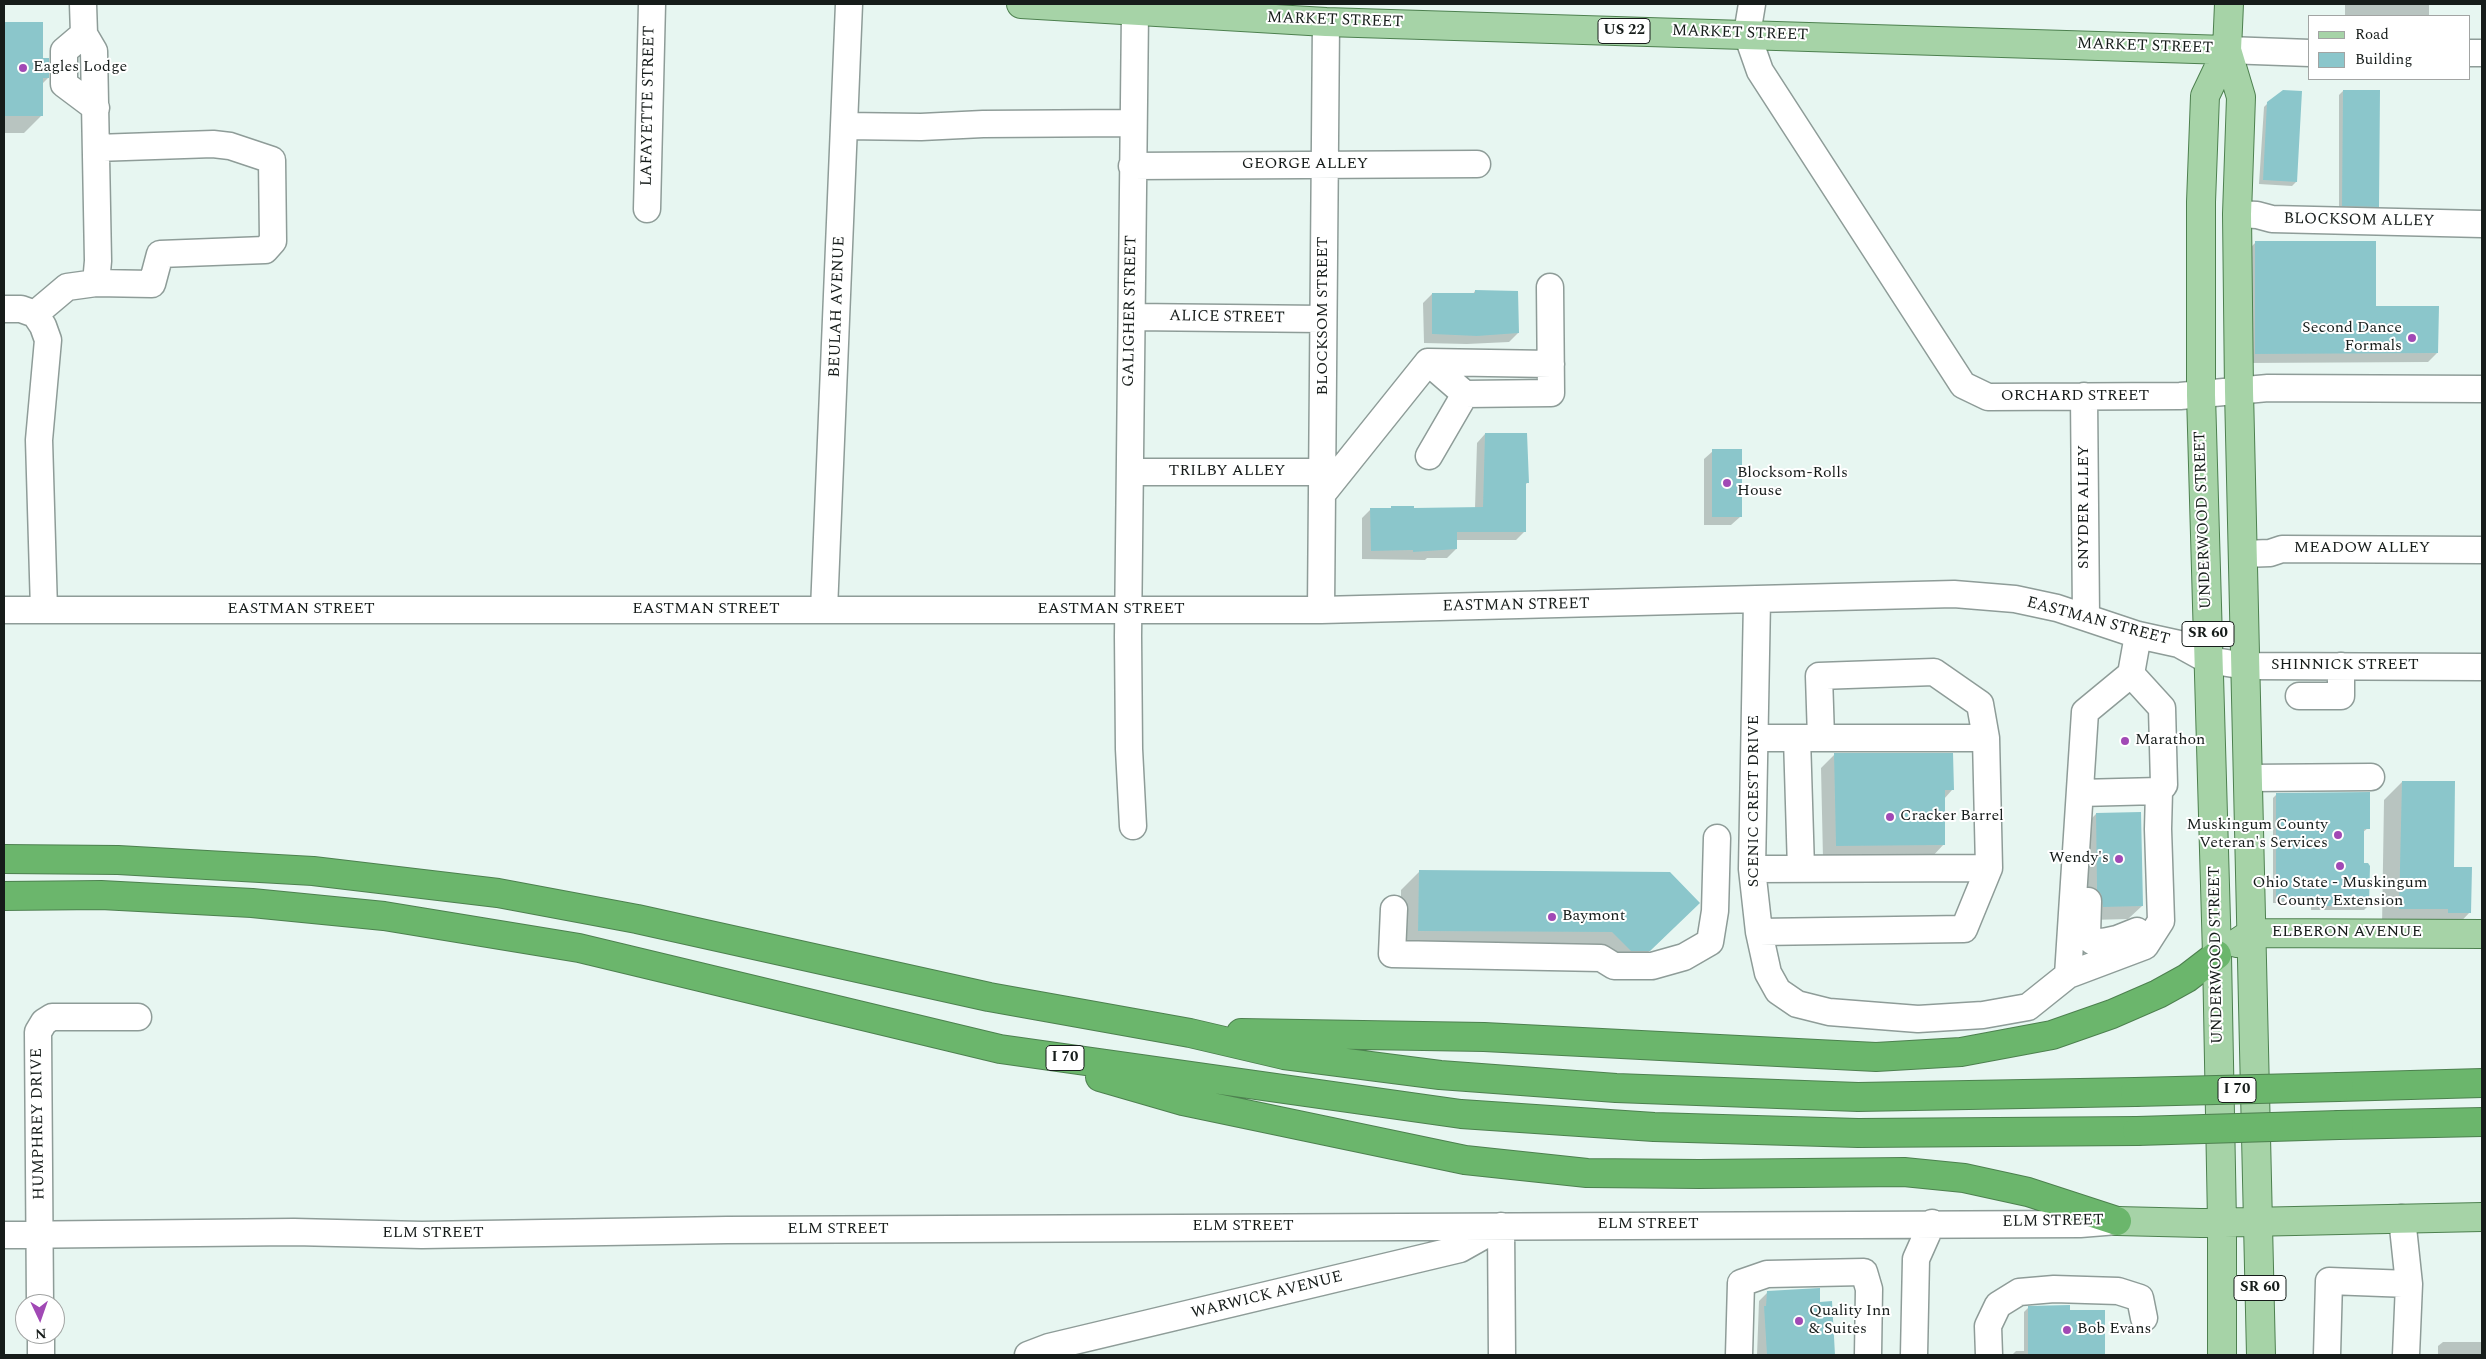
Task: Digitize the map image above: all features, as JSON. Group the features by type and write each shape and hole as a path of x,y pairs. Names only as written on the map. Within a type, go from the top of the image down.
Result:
{"highway":[{"name":"I 70","path":"4,860 118,860 312,871 498,893 637,919 989,997 1190,1033 1284,1055 1440,1075 1616,1088 1858,1097 2482,1083"},
{"name":"I 70","path":"4,896 120,896 252,903 384,916 579,948 1000,1048 1470,1114 1654,1127 1858,1133 2137,1131 2482,1122"},
{"path":"1190,1033 1484,1037 1876,1056 1962,1052 2052,1035 2112,1014 2187,978 2218,955"},
{"path":"1000,1048 1182,1101 1465,1160 1587,1172 1699,1174 1904,1172 1964,1178 2028,1192 2117,1221"}],"main road":[{"name":"MARKET STREET","path":"1021,4 1326,22 2228,50"},
{"name":"UNDERWOOD STREET","path":"2229,4 2228,50 2241,97 2237,214 2239,391 2261,1355"},
{"name":"UNDERWOOD STREET","path":"2222,1355 2218,955 2201,395 2201,202 2205,96 2228,50"},
{"name":"ELBERON AVENUE","path":"2218,955 2252,933 2482,934"},
{"name":"ELM STREET","path":"2117,1221 2222,1222 2482,1217"}],"street":[{"path":"83,4 84,34 94,51 98,261 96,283"},
{"name":"LAFAYETTE STREET","path":"647,209 652,4"},
{"name":"BEULAH AVENUE","path":"824,610 849,4"},
{"path":"1747,34 1752,4"},
{"name":"GALIGHER STREET","path":"1133,826 1129,749 1129,610 1132,123 1135,12"},
{"name":"BLOCKSOM STREET","path":"1321,610 1324,482 1323,319 1326,22"},
{"name":"ORCHARD STREET","path":"1747,34 1760,71 1963,385 1988,397 2201,395 2268,388 2482,389"},
{"name":"MARKET STREET","path":"2228,50 2308,53"},
{"path":"845,126 1132,123"},
{"path":"35,314 67,287 96,283 152,284 160,254 265,250 273,241 272,160 230,146 213,144 96,148"},
{"name":"GEORGE ALLEY","path":"1132,166 1477,164"},
{"name":"BLOCKSOM ALLEY","path":"2237,214 2257,215 2272,219 2482,224"},
{"path":"1428,362 1465,394 1551,393 1550,287"},
{"path":"4,309 21,309 35,314 43,326 48,340 39,440 44,610"},
{"name":"ALICE STREET","path":"1132,317 1323,319"},
{"path":"1428,362 1551,364"},
{"path":"1324,482 1428,362"},
{"path":"1429,456 1465,394"},
{"name":"SNYDER ALLEY","path":"2084,396 2086,617"},
{"name":"TRILBY ALLEY","path":"1130,472 1324,482"},
{"name":"MEADOW ALLEY","path":"2243,554 2270,553 2282,549 2482,550"},
{"name":"EASTMAN STREET","path":"4,610 1321,610 1954,594 2014,599 2086,617 2138,635 2179,644 2208,660"},
{"name":"SCENIC CREST DRIVE","path":"1757,600 1752,869 1759,932 1768,973 1778,991 1797,1004 1829,1012 1918,1019 1983,1014 2028,1007 2068,975 2145,946 2161,921 2158,829 2159,791 2164,785 2162,708 2131,674"},
{"path":"2138,635 2131,674 2084,712 2087,934 2092,940 2103,942 2117,939 2140,929 2144,924 2148,916 2146,861 2158,829"},
{"name":"SHINNICK STREET","path":"2208,660 2246,666 2482,667"},
{"path":"2299,696 2341,696 2341,666"},
{"path":"1759,932 1964,929 1989,868 1986,738 1980,704 1934,672 1819,676 1809,738 1801,869"},
{"path":"1754,738 1986,738"},
{"path":"2248,778 2371,777"},
{"path":"2085,793 2159,791"},
{"path":"2068,975 2085,793"},
{"path":"1394,909 1392,954 1601,958 1614,966 1652,966 1684,957 1710,942 1715,911 1717,838"},
{"path":"1752,869 1989,868"},
{"name":"HUMPHREY DRIVE","path":"40,1294 38,1032 44,1022 52,1017 138,1017"},
{"path":"2402,1218 2409,1284 2406,1355"},
{"name":"ELM STREET","path":"4,1235 294,1232 422,1235 727,1230 1932,1223 2080,1224 2117,1221"},
{"path":"1914,1355 1916,1259 1932,1223"},
{"path":"1501,1226 1502,1355"},
{"name":"WARWICK AVENUE","path":"1028,1355 1049,1347 1460,1249 1501,1226"},
{"path":"1739,1355 1741,1284 1767,1274 1864,1272 1869,1289 1868,1355"},
{"path":"2327,1355 2329,1281 2409,1284"},
{"path":"1989,1355 1988,1326 1998,1305 2019,1292 2054,1290 2118,1291 2140,1298 2144,1318"}],"building":[{"name":"Eagles Lodge","path":"4,22 43,22 43,58 49,58 49,78 43,78 43,116 4,116"},
{"path":"2283,90 2302,91 2297,182 2263,180 2267,102"},
{"path":"2343,90 2380,90 2379,207 2342,206"},
{"path":"2255,241 2376,241 2376,306 2439,306 2438,353 2255,354"},
{"path":"1475,290 1518,291 1519,333 1477,336 1432,334 1432,293 1475,293"},
{"path":"1485,433 1527,433 1529,483 1526,483 1526,532 1457,532 1457,549 1413,552 1413,550 1371,551 1370,508 1391,508 1391,506 1414,506 1414,508 1483,507"},
{"name":"Blocksom-Rolls House","path":"1712,449 1742,449 1742,517 1712,517"},
{"name":"Cracker Barrel","path":"1834,753 1953,753 1954,790 1945,790 1945,845 1836,846"},
{"path":"2402,781 2455,781 2454,867 2472,867 2471,913 2448,913 2448,909 2399,909"},
{"path":"2370,792 2370,829 2364,829 2364,863 2368,863 2370,866 2369,906 2315,906 2315,899 2276,899 2276,793"},
{"name":"Wendy's","path":"2141,812 2143,906 2103,907 2101,894 2097,890 2096,813"},
{"name":"Baymont","path":"1419,870 1670,872 1700,903 1650,951 1631,951 1612,932 1418,931"},
{"name":"Quality Inn & Suites","path":"1820,1288 1820,1302 1832,1301 1835,1355 1767,1355 1764,1306 1766,1306 1767,1291"},
{"name":"Bob Evans","path":"2070,1305 2070,1310 2105,1310 2105,1355 2028,1355 2028,1306"}],"place":[{"name":"Eagles Lodge","path":"23,68"},
{"name":"Second Dance Formals","path":"2412,338"},
{"name":"Blocksom-Rolls House","path":"1727,483"},
{"name":"Marathon","path":"2125,741"},
{"name":"Cracker Barrel","path":"1890,817"},
{"name":"Muskingum County Veteran's Services","path":"2338,835"},
{"name":"Wendy's","path":"2119,859"},
{"name":"Ohio State - Muskingum County Extension","path":"2340,866"},
{"name":"Baymont","path":"1552,917"},
{"name":"Quality Inn & Suites","path":"1799,1321"},
{"name":"Bob Evans","path":"2067,1330"}]}
